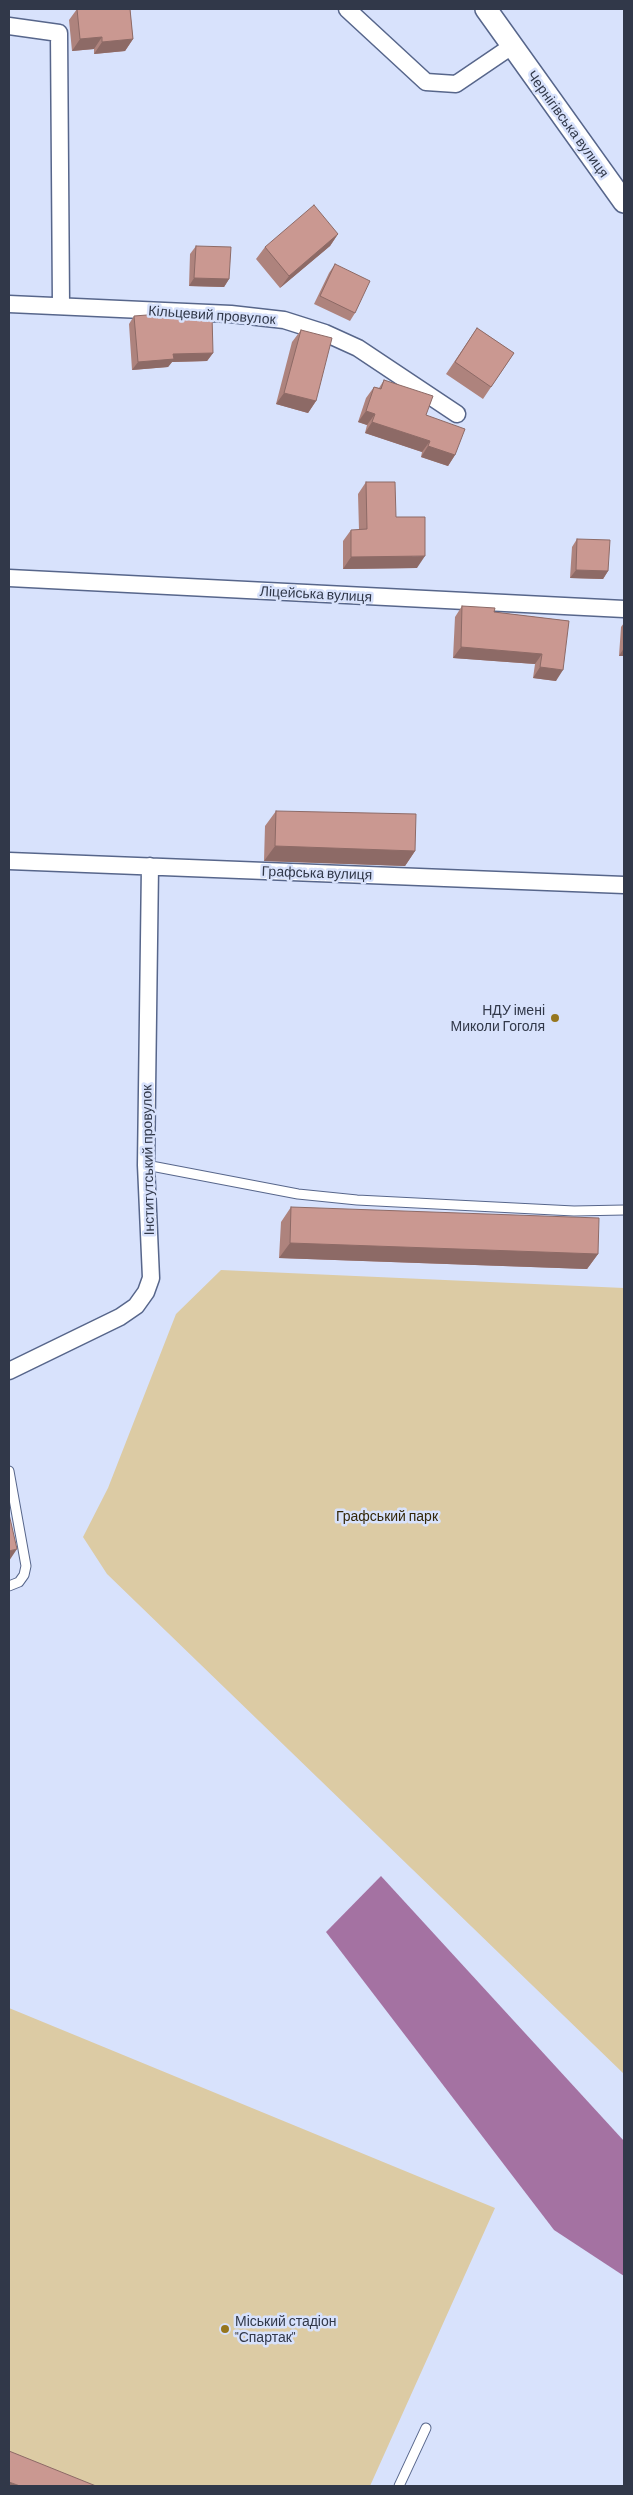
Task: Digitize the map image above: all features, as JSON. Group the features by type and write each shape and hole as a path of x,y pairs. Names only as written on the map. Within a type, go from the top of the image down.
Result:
{"street":[{"path":"347,9 426,82 456,84 512,46"},
{"name":"Чернігівська вулиця","path":"486,9 624,202"},
{"path":"9,26 59,32 61,306"},
{"name":"Кільцевий провулок","path":"9,304 231,314 284,320 325,333 358,348 457,414"},
{"name":"Ліцейська вулиця","path":"9,578 624,608"},
{"name":"Графська вулиця","path":"9,862 624,885"},
{"name":"Інститутський провулок","path":"9,1371 120,1318 136,1306 146,1292 151,1278 146,1164 150,866"}],"lane":[{"path":"146,1164 298,1194 358,1200 574,1210 624,1210"},
{"path":"9,1471 26,1566 24,1575 19,1582 9,1586"},
{"path":"399,2486 426,2428"}],"green space":[{"name":"Графський парк","path":"221,1270 624,1288 624,2074 107,1574 83,1537 108,1488 176,1314"},
{"name":"Міський стадіон \"Спартак\"","path":"9,2008 495,2208 370,2486 9,2486"}],"shaded area":[{"path":"381,1876 624,2141 624,2276 554,2230 326,1932"}],"building":[{"path":"77,9 130,9 133,39 102,42 102,37 80,39"},
{"path":"314,205 338,234 289,276 265,247"},
{"path":"196,246 231,247 229,279 194,278"},
{"path":"335,264 370,281 355,313 320,296"},
{"path":"173,313 212,315 213,353 173,354 174,359 138,362 134,316"},
{"path":"477,328 514,353 491,387 455,362"},
{"path":"301,330 332,338 316,401 284,393"},
{"path":"384,380 433,396 426,415 465,429 455,455 428,446 430,441 372,422 375,414 366,411 374,387 381,389"},
{"path":"366,482 395,482 396,517 425,517 425,556 351,557 351,530 367,529"},
{"path":"577,539 610,540 608,571 576,570"},
{"path":"462,606 495,608 494,612 569,621 563,670 540,667 542,654 461,647"},
{"path":"276,811 416,814 415,851 275,846"},
{"path":"291,1207 599,1218 598,1254 290,1243"},
{"path":"9,1514 17,1549 9,1551"},
{"path":"9,2451 96,2486 20,2486 9,2482"}],"place":[{"name":"НДУ імені Миколи Гоголя","path":"555,1018"},
{"name":"Міський стадіон \"Спартак\"","path":"225,2329"}]}
